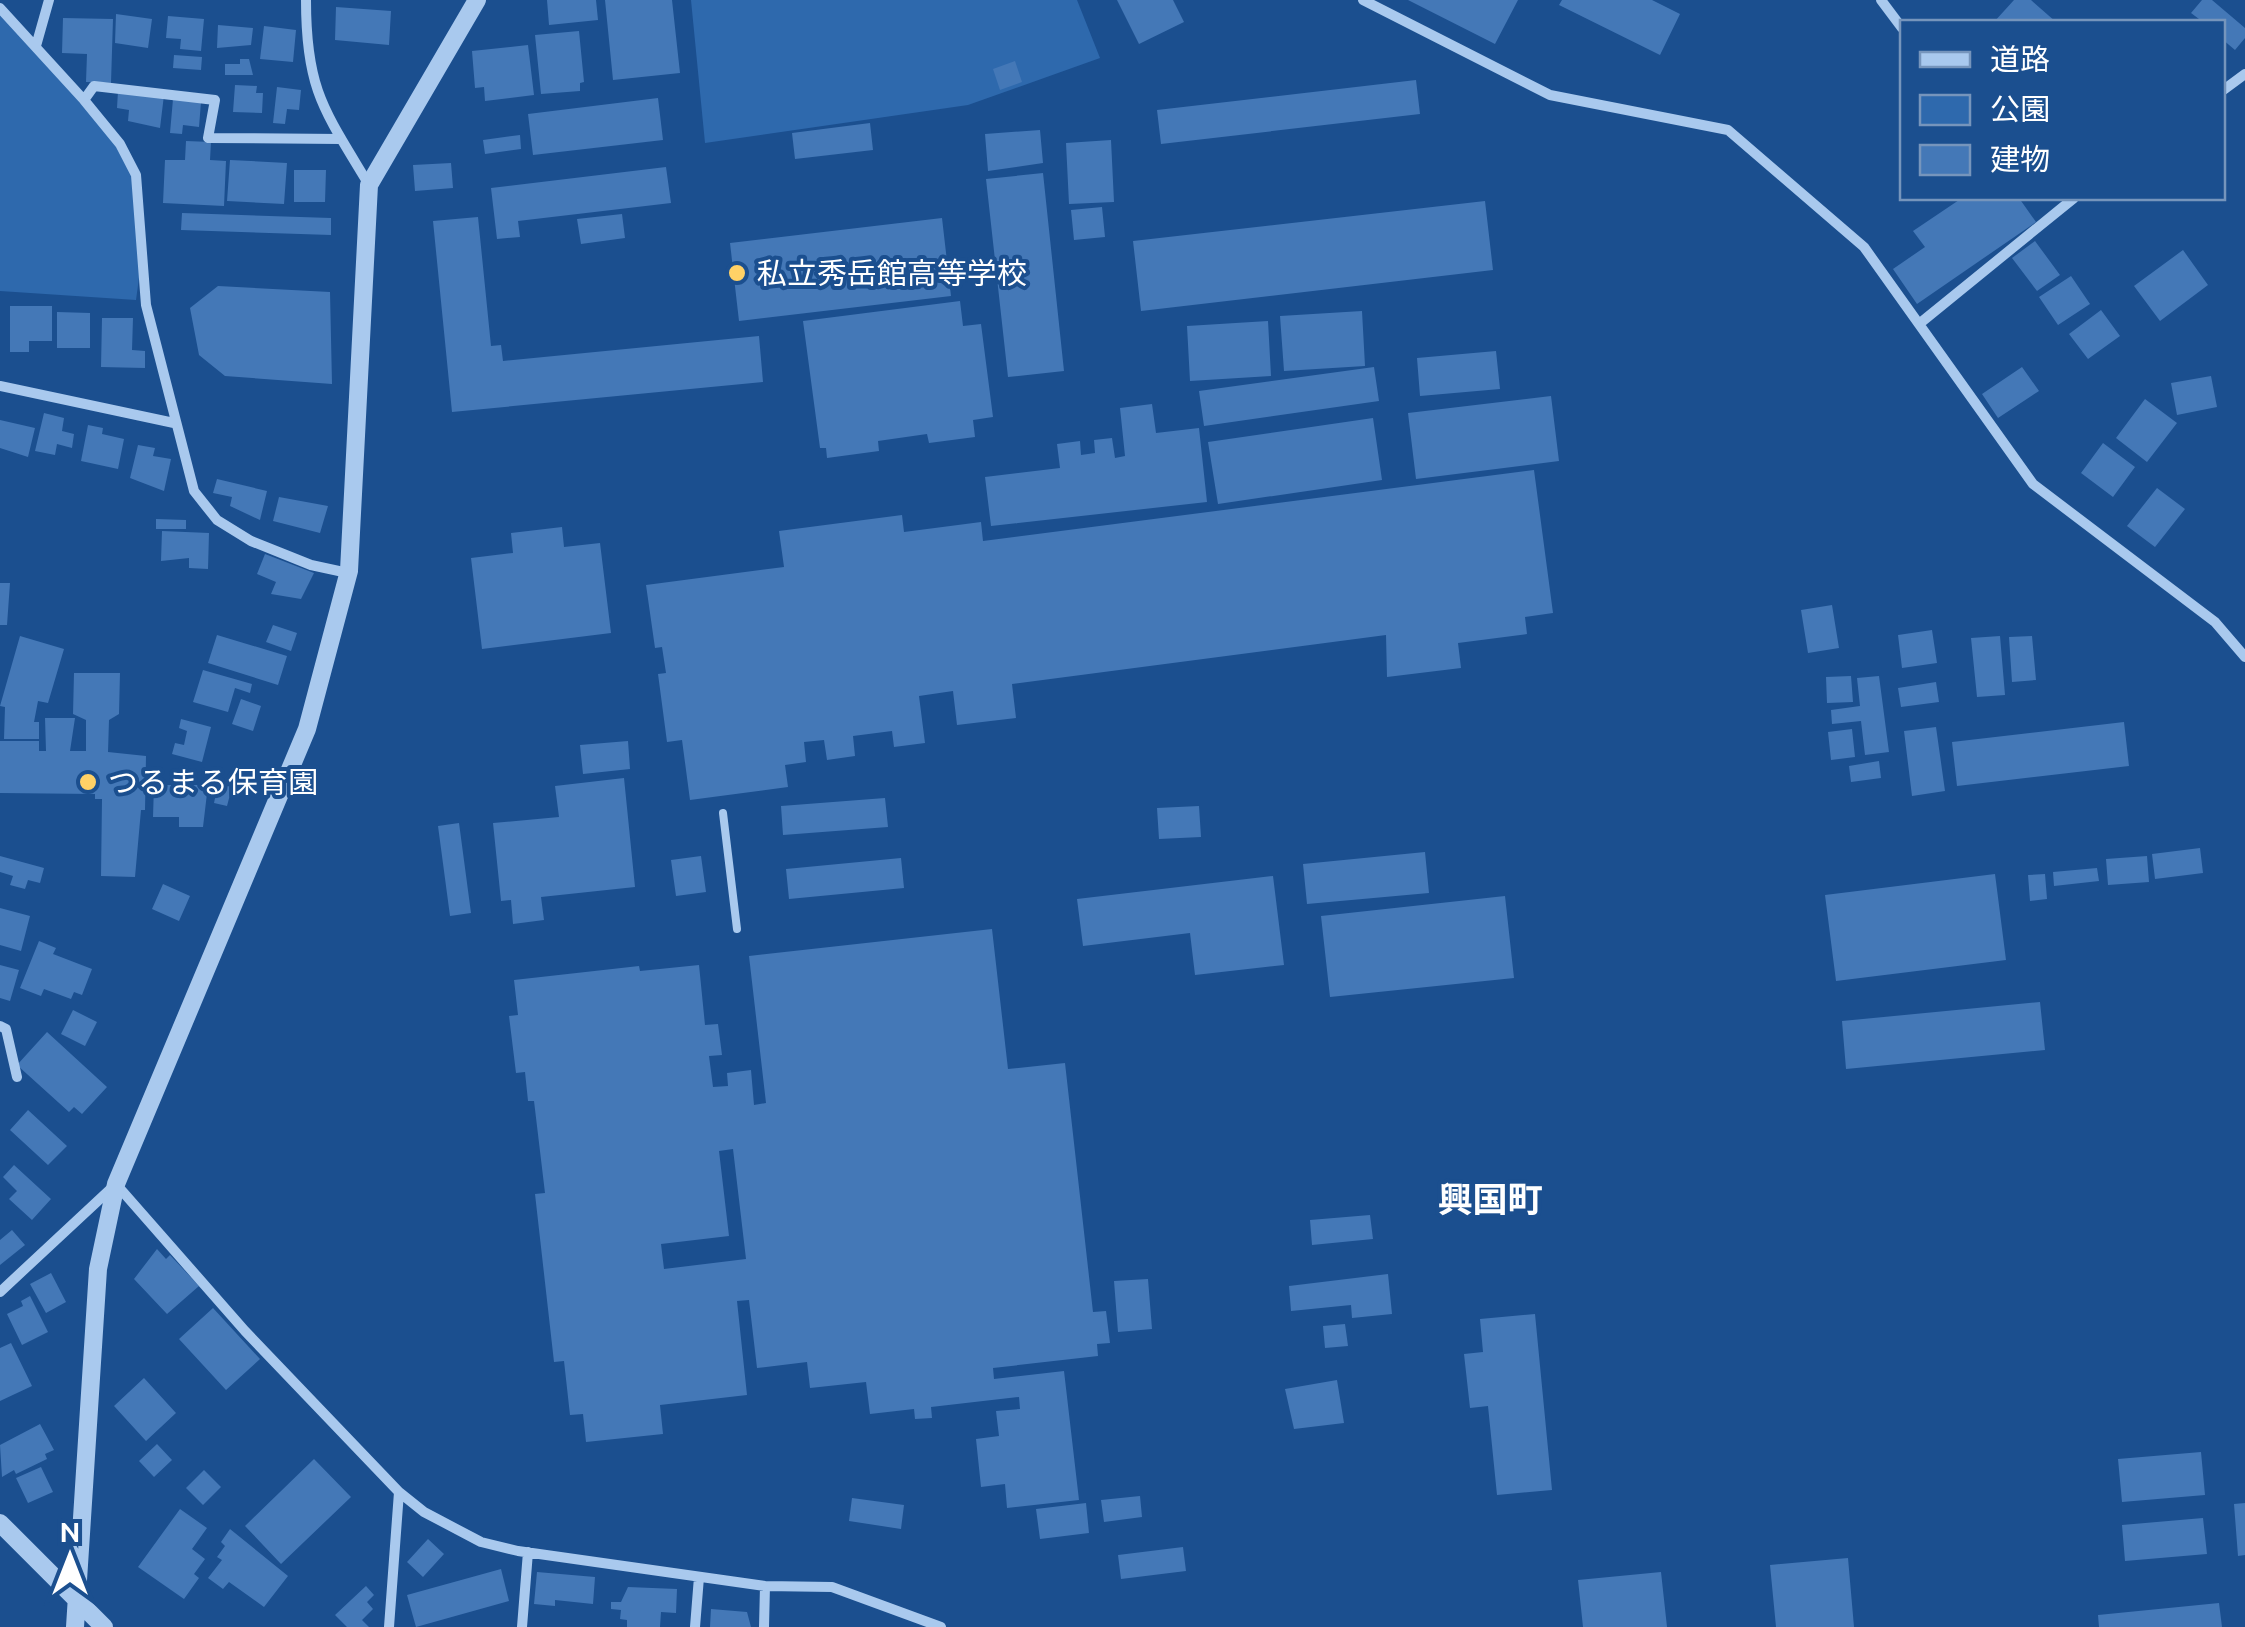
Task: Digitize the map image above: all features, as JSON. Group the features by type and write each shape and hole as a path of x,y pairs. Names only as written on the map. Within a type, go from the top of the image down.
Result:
{"street":[{"path":"36,46 49,0"},
{"path":"306,0 306,51 318,101 369,186"},
{"path":"75,1627 98,1269 116,1184 308,729 348,574 369,186 477,0"},
{"path":"1363,0 1550,95 1728,130 1864,247 2032,484 2216,622 2245,657"},
{"path":"1881,0 1900,25"},
{"path":"0,8 120,144 136,175 146,305 194,491 217,520 251,541 311,565 348,574"},
{"path":"84,100 94,86 215,100 208,138 341,139"},
{"path":"1919,324 2072,200"},
{"path":"0,386 174,423"},
{"path":"0,1026 6,1028 18,1077"},
{"path":"0,1292 116,1184"},
{"path":"116,1184 245,1331 399,1492 424,1512 481,1542 765,1586 832,1587 940,1627"},
{"path":"389,1627 399,1492"},
{"path":"0,1523 104,1627"},
{"path":"522,1627 528,1552"},
{"path":"695,1627 699,1576"},
{"path":"764,1627 765,1586"}],"lane":[{"path":"723,813 738,929"}],"green space":[{"path":"691,0 1077,0 1100,58 968,105 705,143"},
{"path":"0,7 101,121 132,170 142,219 136,300 0,291"}],"building":[{"path":"547,0 596,0 598,20 549,25"},
{"path":"605,0 672,0 680,73 613,80"},
{"path":"1117,0 1173,0 1184,22 1139,44"},
{"path":"1408,0 1518,0 1495,44"},
{"path":"1562,0 1652,0 1680,14 1660,55 1559,5"},
{"path":"2014,0 2031,0 2054,20 1996,20"},
{"path":"2202,0 2212,0 2245,28 2245,38 2235,50 2225,42 2225,20 2200,20 2191,13"},
{"path":"336,7 391,11 389,45 335,40"},
{"path":"116,14 152,19 148,48 115,43"},
{"path":"168,16 204,19 201,51 180,49 181,39 166,38"},
{"path":"63,18 113,19 111,83 86,82 87,54 62,53"},
{"path":"218,25 253,28 251,45 217,48"},
{"path":"264,26 296,30 293,62 260,59"},
{"path":"579,31 584,82 580,83 580,91 541,94 535,35"},
{"path":"528,45 534,95 485,101 484,87 475,88 472,51"},
{"path":"174,55 202,57 201,70 173,68"},
{"path":"240,59 249,59 253,75 225,75 225,64 240,64"},
{"path":"1015,61 1022,82 1000,90 993,69"},
{"path":"1416,80 1420,114 1161,144 1157,110"},
{"path":"235,85 257,86 256,93 263,93 262,113 233,112"},
{"path":"277,87 301,90 299,110 287,109 285,124 273,123"},
{"path":"118,91 164,95 160,128 128,121 129,110 117,108"},
{"path":"658,98 663,140 533,155 528,114"},
{"path":"173,99 201,102 199,127 183,125 182,134 170,133"},
{"path":"870,123 873,150 795,159 792,133"},
{"path":"1040,130 1043,163 988,171 985,134"},
{"path":"520,135 521,149 485,154 483,140"},
{"path":"1111,140 1114,202 1069,204 1066,143"},
{"path":"186,141 211,142 210,160 226,161 224,206 163,203 165,160 185,160"},
{"path":"230,160 287,163 284,204 227,201"},
{"path":"451,163 453,188 415,191 413,165"},
{"path":"666,167 671,203 518,221 520,237 497,239 491,188"},
{"path":"294,170 326,170 325,202 294,202"},
{"path":"1043,173 1064,371 1008,377 986,179"},
{"path":"1959,200 2020,200 2036,222 1917,304 1893,269 1925,247 1913,231"},
{"path":"1485,201 1493,270 1141,311 1133,241"},
{"path":"1102,207 1105,237 1074,240 1071,210"},
{"path":"182,213 331,218 331,235 181,230"},
{"path":"622,214 625,238 581,244 577,219"},
{"path":"478,217 491,346 501,345 503,361 759,336 763,382 452,412 433,221"},
{"path":"942,218 951,296 739,321 730,243"},
{"path":"2035,241 2060,275 2037,291 2012,258"},
{"path":"2183,250 2208,285 2160,321 2134,286"},
{"path":"2071,276 2090,304 2058,325 2039,297"},
{"path":"218,286 330,292 332,384 225,376 199,355 190,308"},
{"path":"960,301 963,326 981,324 993,417 973,420 975,437 929,443 927,434 878,441 879,451 827,458 826,448 820,448 803,321"},
{"path":"10,306 52,306 52,341 29,341 29,352 10,352"},
{"path":"2101,310 2120,336 2088,359 2069,334"},
{"path":"1362,311 1365,366 1284,371 1280,316"},
{"path":"57,312 90,313 90,348 57,348"},
{"path":"102,318 133,318 132,350 145,351 145,368 101,367"},
{"path":"1268,321 1271,376 1190,381 1187,326"},
{"path":"1496,351 1500,389 1420,396 1417,358"},
{"path":"1374,367 1379,401 1204,426 1199,391"},
{"path":"2022,367 2039,391 1998,418 1982,394"},
{"path":"2211,376 2217,407 2177,415 2171,383"},
{"path":"1551,396 1559,461 1416,479 1408,413"},
{"path":"2145,399 2177,423 2147,462 2116,438"},
{"path":"1152,404 1156,433 1199,428 1207,502 991,526 985,477 1060,468 1057,444 1080,441 1081,455 1095,453 1094,440 1112,438 1115,458 1125,456 1120,408"},
{"path":"44,413 64,418 62,431 74,434 72,448 57,444 55,455 35,451"},
{"path":"1373,418 1382,480 1218,504 1208,442"},
{"path":"0,420 35,428 28,457 0,448"},
{"path":"88,425 103,428 102,434 124,439 118,469 81,461"},
{"path":"2103,443 2135,467 2113,497 2081,473"},
{"path":"138,445 155,448 153,456 171,459 164,491 130,478"},
{"path":"1534,470 1553,613 1525,617 1527,634 1458,643 1461,668 1387,677 1386,635 1012,684 1016,718 957,725 953,691 919,696 925,743 894,747 892,731 853,736 855,756 827,760 824,740 804,742 806,762 785,765 788,787 690,800 682,740 667,742 658,674 666,673 662,647 655,648 646,585 784,567 779,531 902,515 904,532 981,522 983,541"},
{"path":"217,479 267,491 260,520 230,506 232,497 213,493"},
{"path":"2157,488 2185,509 2155,547 2127,526"},
{"path":"279,497 328,506 320,533 273,521"},
{"path":"156,519 186,520 186,529 156,529"},
{"path":"562,527 564,547 600,543 611,633 482,649 471,558 513,553 511,533"},
{"path":"162,531 209,533 208,569 189,568 189,558 161,561"},
{"path":"265,554 314,573 301,599 271,594 276,582 257,574"},
{"path":"0,583 10,583 7,625 0,625"},
{"path":"1832,605 1839,648 1808,653 1801,610"},
{"path":"273,625 297,633 291,651 266,642"},
{"path":"1932,630 1937,663 1902,668 1898,635"},
{"path":"217,635 287,656 278,685 208,663"},
{"path":"20,636 64,649 48,703 38,701 34,722 39,722 39,739 4,739 5,707 0,706"},
{"path":"2000,636 2005,695 1977,697 1971,638"},
{"path":"2032,636 2036,680 2012,682 2009,637"},
{"path":"203,670 252,684 250,693 235,688 228,712 193,702"},
{"path":"74,673 120,673 119,714 109,720 108,752 146,756 145,810 141,810 135,877 101,876 102,799 95,799 95,794 0,793 0,741 39,741 39,751 46,751 45,718 75,718 70,751 86,751 86,720 73,714"},
{"path":"1851,676 1853,702 1827,703 1826,677"},
{"path":"1879,676 1889,752 1865,755 1861,721 1832,724 1831,710 1860,706 1857,678"},
{"path":"1936,682 1939,702 1901,707 1898,688"},
{"path":"241,699 261,706 253,731 232,724"},
{"path":"181,719 211,727 202,762 172,754 175,743 184,745 187,731 179,728"},
{"path":"2124,722 2129,766 1957,786 1952,742"},
{"path":"1936,727 1945,791 1912,796 1904,731"},
{"path":"1852,729 1855,757 1831,760 1828,732"},
{"path":"628,741 630,769 583,774 580,745"},
{"path":"1879,761 1881,778 1851,782 1849,766"},
{"path":"624,778 635,887 541,897 544,920 513,924 511,900 501,901 493,823 559,817 555,786"},
{"path":"218,784 232,787 227,806 214,803"},
{"path":"154,785 208,785 203,827 179,827 179,817 153,817"},
{"path":"885,798 888,827 783,835 781,806"},
{"path":"1199,806 1201,837 1159,839 1157,808"},
{"path":"459,823 471,913 450,916 438,826"},
{"path":"2200,848 2203,873 2155,879 2152,854"},
{"path":"1425,852 1429,893 1307,904 1303,864"},
{"path":"0,856 44,868 40,883 28,880 25,889 10,885 13,876 0,872"},
{"path":"701,856 706,892 676,896 671,860"},
{"path":"2147,856 2149,882 2108,885 2106,859"},
{"path":"901,858 904,888 789,899 786,869"},
{"path":"2097,868 2099,881 2054,886 2053,872"},
{"path":"1995,874 2006,960 1836,981 1825,895"},
{"path":"2045,874 2047,899 2030,901 2028,875"},
{"path":"1273,876 1284,965 1195,975 1190,933 1083,946 1077,899"},
{"path":"163,884 190,896 179,921 152,909"},
{"path":"1505,896 1514,978 1330,997 1321,916"},
{"path":"0,908 30,916 21,951 0,945"},
{"path":"992,929 1008,1069 1065,1063 1093,1312 1106,1311 1110,1343 1097,1344 1098,1356 993,1368 994,1379 1064,1371 1079,1500 1007,1508 1005,1484 981,1487 976,1439 999,1436 996,1411 1020,1409 1019,1397 931,1407 932,1418 915,1419 914,1409 870,1414 866,1382 810,1388 807,1362 757,1368 749,1300 737,1301 747,1395 660,1405 663,1434 586,1442 583,1414 570,1415 564,1361 554,1362 535,1194 545,1193 534,1101 528,1101 525,1072 516,1073 509,1016 518,1015 514,980 639,966 640,971 699,965 705,1025 718,1024 722,1055 709,1056 713,1087 728,1086 727,1073 751,1070 754,1105 766,1103 749,956","holes":["733,1149 746,1259 664,1269 661,1244 729,1236 719,1151"]},
{"path":"39,941 56,948 53,954 92,969 82,995 74,992 71,999 44,989 41,996 20,988"},
{"path":"0,965 19,970 10,1001 0,998"},
{"path":"2040,1002 2045,1050 1846,1069 1842,1021"},
{"path":"73,1010 97,1022 85,1046 61,1034"},
{"path":"47,1032 107,1087 82,1114 74,1107 69,1112 17,1065"},
{"path":"28,1110 67,1146 48,1165 10,1130"},
{"path":"14,1165 51,1199 32,1220 9,1199 17,1191 3,1177"},
{"path":"1370,1215 1373,1239 1312,1245 1310,1220"},
{"path":"12,1230 25,1245 0,1265 0,1240"},
{"path":"157,1249 166,1259 170,1255 199,1286 167,1314 134,1279"},
{"path":"51,1273 66,1302 46,1313 30,1284"},
{"path":"1388,1274 1392,1314 1352,1318 1351,1305 1291,1311 1289,1286"},
{"path":"1148,1279 1152,1329 1118,1332 1114,1281"},
{"path":"30,1296 48,1332 22,1345 7,1314 23,1306 21,1301"},
{"path":"213,1308 260,1359 226,1390 179,1339"},
{"path":"1535,1314 1552,1490 1497,1495 1488,1406 1470,1408 1464,1354 1483,1352 1480,1319"},
{"path":"1345,1324 1348,1346 1325,1348 1323,1326"},
{"path":"11,1343 32,1386 0,1401 0,1348"},
{"path":"144,1378 176,1413 146,1441 114,1406"},
{"path":"1337,1380 1344,1423 1294,1429 1285,1389"},
{"path":"40,1424 54,1450 45,1454 47,1459 2,1477 0,1445"},
{"path":"157,1444 172,1460 154,1477 139,1461"},
{"path":"2201,1452 2205,1495 2122,1502 2118,1459"},
{"path":"314,1459 351,1497 281,1564 245,1526"},
{"path":"41,1467 53,1492 28,1503 16,1478"},
{"path":"204,1470 221,1487 203,1505 186,1488"},
{"path":"1140,1496 1142,1517 1104,1522 1101,1500"},
{"path":"852,1498 904,1505 901,1529 849,1521"},
{"path":"1086,1503 1089,1533 1040,1539 1036,1509"},
{"path":"2245,1503 2245,1555 2238,1556 2234,1504"},
{"path":"180,1509 207,1528 192,1549 205,1559 194,1574 199,1578 184,1599 138,1567"},
{"path":"2203,1518 2207,1554 2125,1561 2122,1525"},
{"path":"230,1529 288,1576 264,1607 229,1582 223,1589 208,1578 222,1560 217,1557"},
{"path":"428,1539 444,1554 423,1577 407,1562"},
{"path":"1183,1547 1186,1571 1121,1579 1118,1555"},
{"path":"1848,1558 1854,1627 1776,1627 1770,1565"},
{"path":"501,1569 509,1601 416,1627 407,1595"},
{"path":"537,1572 595,1577 593,1604 555,1600 555,1606 534,1604"},
{"path":"1661,1572 1667,1627 1583,1627 1578,1580"},
{"path":"366,1586 374,1595 367,1602 373,1609 362,1620 369,1627 347,1627 335,1615"},
{"path":"628,1587 677,1589 676,1613 661,1612 660,1627 627,1627 627,1620 620,1619 621,1610 611,1609 611,1602 621,1602"},
{"path":"2219,1603 2222,1627 2099,1627 2098,1615"},
{"path":"711,1609 747,1612 751,1627 710,1627"}],"place":[{"name":"私立秀岳館高等学校","path":"737,273"},
{"name":"つるまる保育園","path":"88,782"}],"district":[{"name":"興国町","path":"1490,1199"}]}
